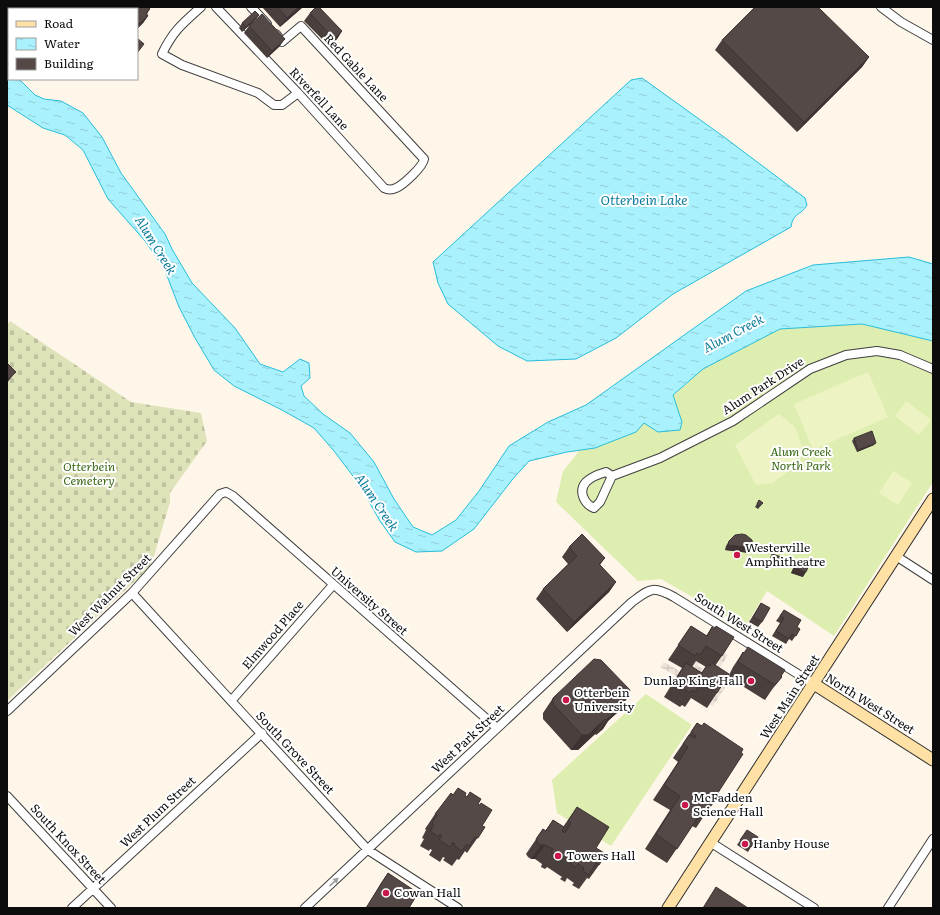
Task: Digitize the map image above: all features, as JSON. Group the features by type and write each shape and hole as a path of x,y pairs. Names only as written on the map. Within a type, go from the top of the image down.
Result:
{"main road":[{"name":"West Main Street","path":"668,908 933,499"},
{"name":"North West Street","path":"814,684 933,760"}],"street":[{"path":"201,7 178,28 169,39 162,54 182,65 258,93 274,105 282,105 298,93"},
{"name":"Riverfell Lane","path":"216,7 298,93 384,188 391,190 397,188 408,178"},
{"name":"Red Gable Lane","path":"251,7 282,42 301,26 424,159 422,166 408,178"},
{"path":"881,7 901,22 933,40"},
{"name":"Alum Park Drive","path":"612,476 660,458 728,424 810,369 846,355 876,351 900,355 933,369"},
{"name":"University Street","path":"226,492 233,496 497,728"},
{"name":"West Walnut Street","path":"7,711 132,593 220,494 226,492"},
{"path":"896,556 933,580"},
{"name":"Elmwood Place","path":"231,701 333,585"},
{"name":"South West Street","path":"649,590 657,589 674,597 814,684"},
{"name":"West Park Street","path":"305,908 632,602 649,590"},
{"name":"South Grove Street","path":"132,593 368,850 458,908"},
{"name":"West Plum Street","path":"72,908 262,734"},
{"name":"South Knox Street","path":"7,796 111,908"},
{"path":"888,908 933,839"},
{"path":"710,842 814,908"}],"green space":[{"name":"Otterbein Cemetery","path":"10,321 131,402 201,413 207,441 170,493 170,502 151,566 7,701 7,325"},
{"name":"Alum Creek North Park","path":"862,324 933,341 933,482 834,636 767,591 745,627 661,579 638,581 556,502 563,471 608,415 682,422 673,396 703,369 780,329"},
{"path":"868,372 888,417 813,450 794,404"},
{"path":"906,401 931,420 919,435 895,416"},
{"path":"779,414 795,427 802,447 793,468 772,483 756,485 735,445"},
{"path":"893,471 912,483 898,505 879,493"},
{"path":"646,694 692,725 611,846 557,813 552,780"}],"shaded area":[{"path":"725,653 728,655 716,674 728,683 713,706 710,705 722,686 680,678 660,667 664,662 683,673 695,661 699,663 698,666 703,669 705,667 713,672"}],"water":[{"name":"Alum Creek","path":"7,66 8,80 20,80 35,95 44,99 61,101 83,113 102,137 121,173 165,234 192,283 235,328 260,364 283,372 300,359 309,363 310,378 301,386 304,396 323,414 350,433 374,462 394,499 413,527 432,535 456,520 479,491 509,446 548,422 586,405 746,291 813,265 909,257 933,264 933,341 862,324 780,329 703,369 673,395 682,422 680,430 658,432 644,423 636,432 595,448 567,452 529,461 512,480 474,529 442,551 416,552 395,542 380,521 359,484 314,428 234,386 214,370 179,307 164,268 145,241 108,199 83,150 65,135 43,128 7,105"},
{"name":"Otterbein Lake","path":"642,78 805,198 807,205 795,216 791,227 673,294 616,338 576,359 527,361 498,346 448,304 438,283 433,262 631,80"}],"building":[{"path":"104,7 116,7 114,8"},
{"path":"148,7 150,9 146,13 148,16 139,24 138,8 120,8"},
{"path":"278,7 299,7 287,18"},
{"path":"316,7 319,7 342,31 334,39 310,13"},
{"path":"755,7 818,7 869,57 804,122 722,40"},
{"path":"255,11 259,15 246,27 242,23"},
{"path":"262,14 285,39 272,51 249,26"},
{"path":"138,39 144,44 138,52"},
{"path":"7,364 16,372 7,380"},
{"path":"872,431 876,443 858,450 854,438"},
{"path":"759,500 763,503 760,506 757,504"},
{"path":"582,534 605,558 599,564 616,582 574,622 543,589 577,556 569,547"},
{"path":"735,535 746,535 752,540 753,548 728,545 729,541"},
{"path":"772,554 782,557 779,565 769,562"},
{"path":"797,561 809,565 806,572 794,568"},
{"path":"761,603 770,608 762,622 753,617"},
{"path":"784,610 801,620 797,627 800,629 796,636 792,634 789,639 776,631 784,618 780,616"},
{"path":"691,626 707,636 712,627 715,629 716,626 734,637 722,656 706,646 700,655 697,653 695,656 678,645"},
{"path":"748,647 785,670 781,676 782,677 775,685 738,662 743,652 744,653"},
{"path":"594,659 601,660 630,690 628,697 612,713 613,714 606,720 605,719 588,735 582,735 553,704 553,698"},
{"path":"686,663 702,673 707,665 710,666 712,663 729,674 717,693 700,683 695,692 692,690 690,693 674,682"},
{"name":"McFadden Science Hall","path":"697,723 702,726 704,723 743,749 741,753 743,754 712,802 713,803 706,813 702,811 677,849 656,834 680,796 664,785 688,747 683,744 689,735 695,738 696,736 691,732"},
{"path":"458,788 466,793 465,795 467,797 470,792 481,799 478,804 480,805 481,803 492,810 482,826 485,827 478,838 475,837 469,846 467,844 462,851 454,846 455,844 453,842 450,847 439,840 442,836 440,834 439,837 430,831 434,825 432,823 437,815 435,814 451,793 453,795"},
{"path":"577,807 609,827 596,848 606,854 599,865 596,863 589,875 583,871 584,868 578,864 575,867 571,864 572,862 557,853 556,855 551,852 553,849 545,845 541,845 536,839 543,829 546,831 553,820 564,827 562,831 565,833 571,823 568,821"},
{"path":"747,830 758,837 751,847 740,840"},
{"path":"388,873 418,893 409,908 366,908"},
{"path":"716,887 748,908 703,908"}],"place":[{"name":"Westerville Amphitheatre","path":"737,555"},
{"name":"Dunlap King Hall","path":"751,681"},
{"name":"Otterbein University","path":"566,700"},
{"name":"McFadden Science Hall","path":"685,805"},
{"name":"Hanby House","path":"745,844"},
{"name":"Towers Hall","path":"558,856"},
{"name":"Cowan Hall","path":"386,893"}]}
